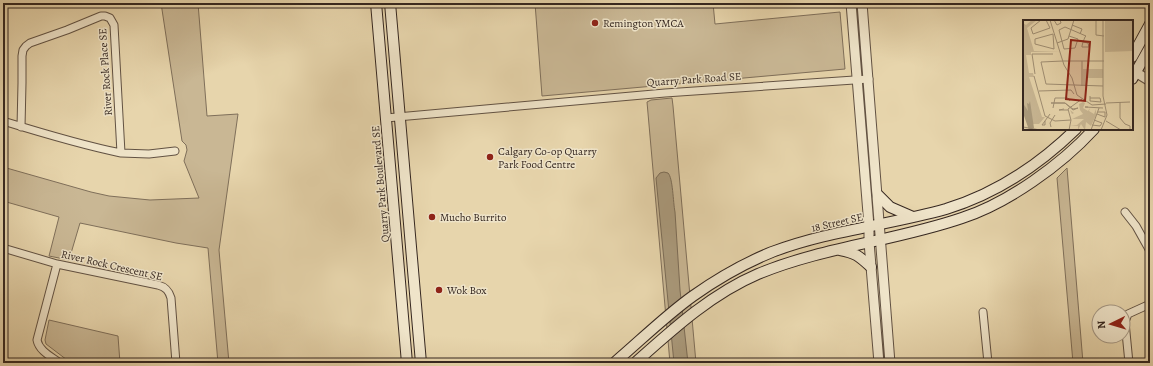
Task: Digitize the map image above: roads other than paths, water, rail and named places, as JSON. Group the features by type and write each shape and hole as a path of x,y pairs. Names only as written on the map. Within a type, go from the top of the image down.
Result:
{"main road":[{"name":"Quarry Park Boulevard SE","path":"376,3 407,363"},
{"path":"390,3 421,363"},
{"path":"1133,55 1150,24"},
{"path":"1133,74 1150,47"},
{"name":"18 Street SE","path":"614,363 693,296 722,277 772,252 808,241 947,208 987,193 1008,182 1038,162 1075,130"},
{"path":"635,363 700,308 756,275 782,265 836,249 937,226 963,218 990,206 1024,187 1069,154 1093,130"},
{"path":"878,195 890,207 913,217"},
{"path":"836,249 854,253 871,267"}],"street":[{"path":"851,3 857,80 874,225 881,239 890,363"},
{"path":"862,3 878,195 874,225 869,242 879,363"},
{"name":"River Rock Place SE","path":"21,127 22,56 23,50 26,46 30,43 98,17 105,16 110,18 114,25 121,153"},
{"path":"1133,74 1150,80"},
{"name":"Quarry Park Road SE","path":"386,118 665,93 869,78"},
{"path":"3,121 97,148 121,153 149,154 175,151"},
{"path":"1125,212 1136,226 1150,251"},
{"name":"River Rock Crescent SE","path":"3,248 57,264 158,285 165,288 170,294 171,298 176,363"},
{"path":"57,264 37,340 40,348 60,363"},
{"path":"1129,363 1125,322 1128,314 1150,304"},
{"path":"983,312 988,363"}],"place":[{"name":"Remington YMCA","path":"595,23"},
{"name":"Calgary Co-op Quarry Park Food Centre","path":"490,157"},
{"name":"Mucho Burrito","path":"432,217"},
{"name":"Wok Box","path":"439,290"}]}
